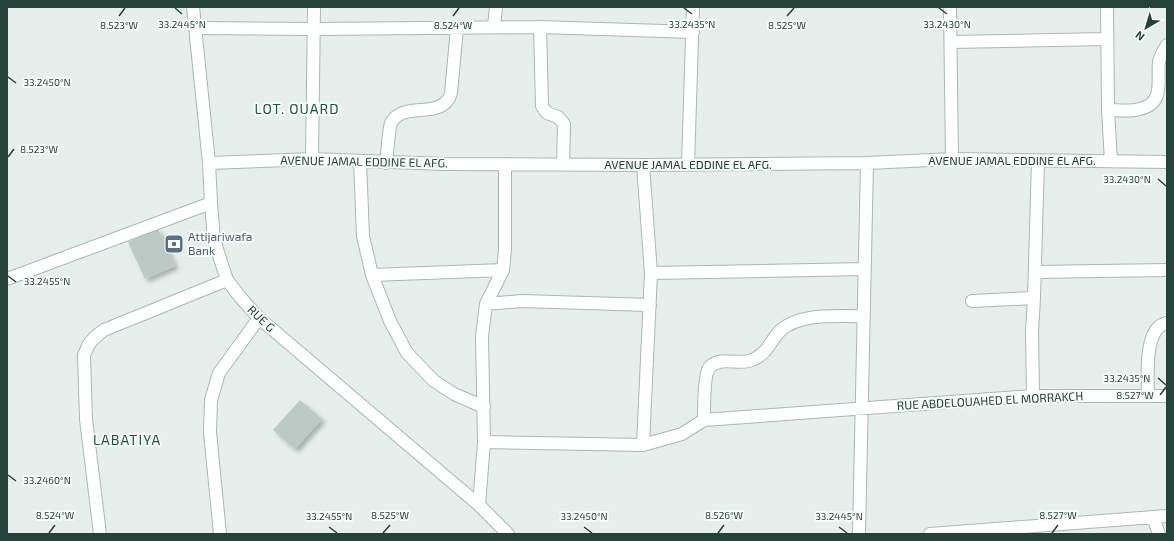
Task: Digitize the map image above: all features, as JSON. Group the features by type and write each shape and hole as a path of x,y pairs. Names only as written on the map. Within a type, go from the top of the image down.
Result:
{"street":[{"name":"RUE G","path":"193,7 209,163 214,240 227,280 259,318 478,505 508,534"},
{"path":"312,159 314,7"},
{"path":"494,27 496,7"},
{"path":"688,165 694,7"},
{"path":"950,7 952,159"},
{"path":"1107,7 1108,110 1111,161"},
{"path":"195,28 314,29 540,27 693,32"},
{"path":"540,27 542,106 547,113 558,117 564,124 563,165"},
{"path":"386,163 391,123 397,116 407,112 438,108 446,102 451,93 457,28"},
{"path":"951,42 1107,39"},
{"path":"1108,110 1139,110 1149,105 1156,98 1160,82 1159,61 1167,45"},
{"name":"AVENUE JAMAL EDDINE EL AFG.","path":"209,163 312,159 386,163 563,165 867,164 952,159 1167,162"},
{"path":"360,161 363,236 372,275 390,321 407,353 434,381 454,394 484,406"},
{"path":"1033,396 1032,331 1038,161"},
{"path":"478,505 484,442 482,336 486,304 503,270 505,249 505,164"},
{"path":"859,534 867,164"},
{"path":"643,445 651,273 644,165"},
{"path":"7,279 211,203"},
{"path":"651,273 865,269"},
{"path":"372,275 503,270"},
{"path":"1035,272 1167,270"},
{"path":"100,534 86,419 84,355 89,344 95,336 104,330 227,280"},
{"path":"972,301 1034,298"},
{"path":"486,304 522,302 650,306"},
{"path":"484,442 643,445 682,434 704,420 706,377 709,368 720,361 750,361 761,355 780,331 791,323 807,318 864,316"},
{"path":"220,534 210,432 211,400 219,373 259,318"},
{"path":"1148,396 1148,353 1151,340 1156,330 1167,323"},
{"name":"RUE ABDELOUAHED EL MORRAKCH","path":"704,420 1033,396 1167,396"},
{"path":"930,534 1167,516"},
{"path":"1153,517 1159,534"}],"building":[{"path":"158,229 175,266 145,279 128,242"},
{"path":"300,400 322,419 295,449 273,430"}],"place":[{"name":"Attijariwafa Bank","path":"174,244"}],"district":[{"name":"LOT. OUARD","path":"297,109"},
{"name":"LABATIYA","path":"127,440"}]}
